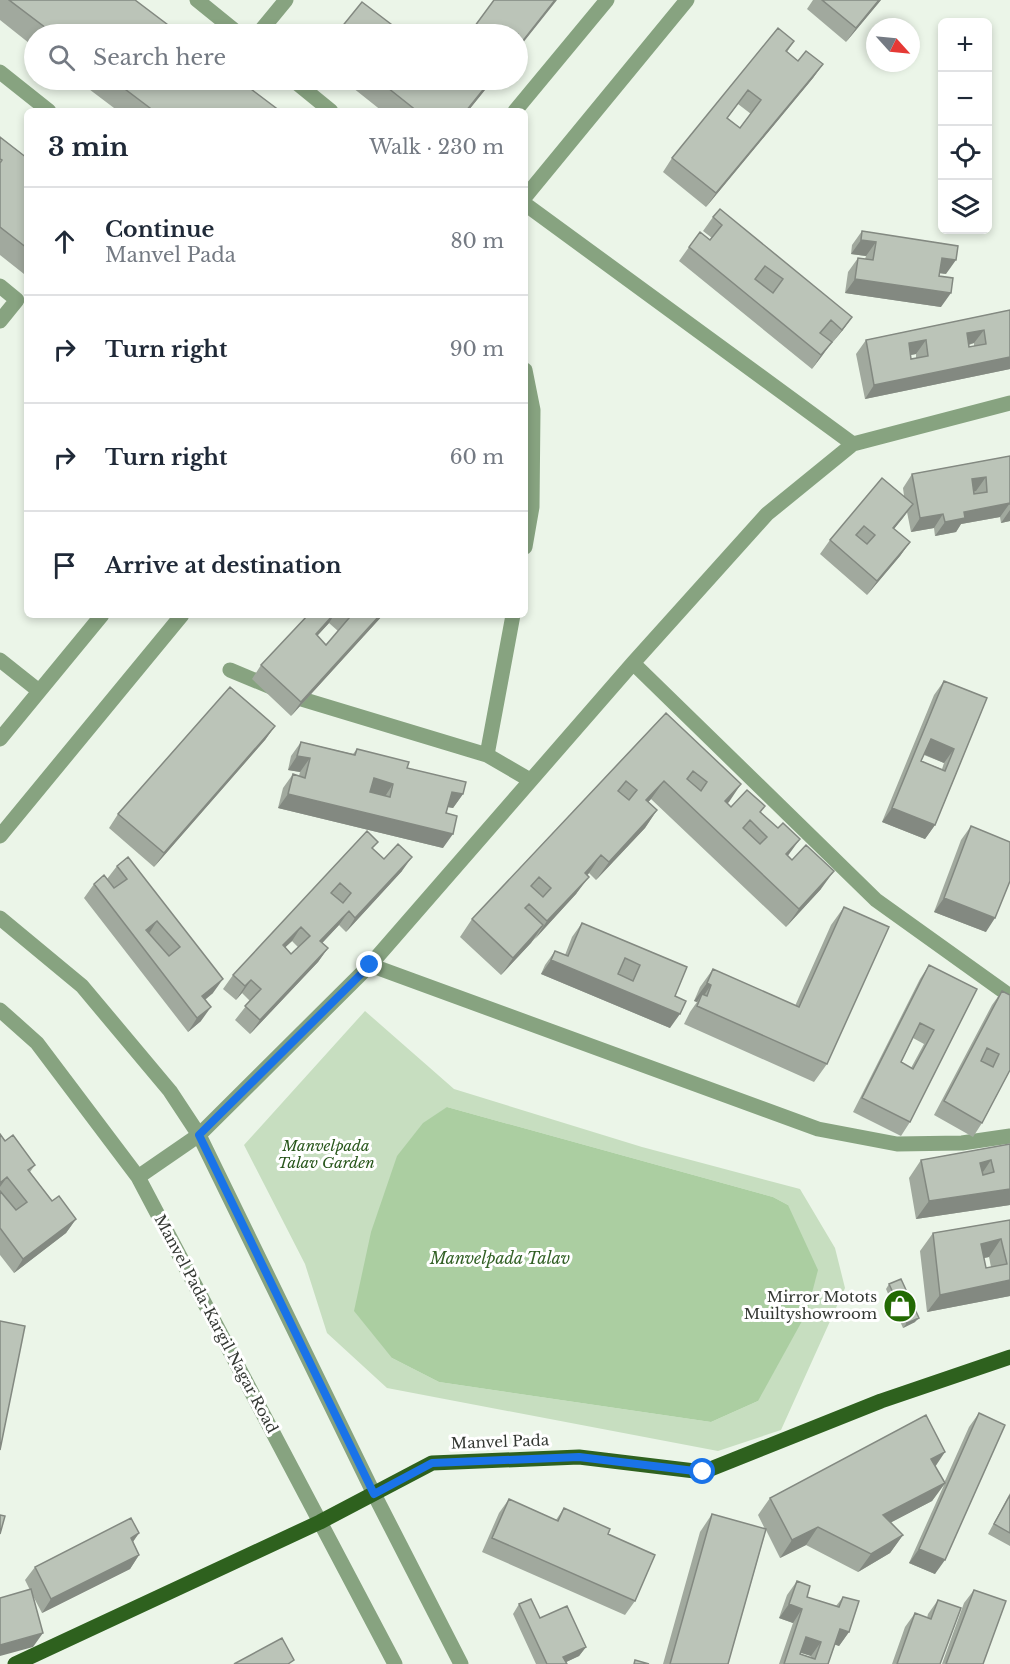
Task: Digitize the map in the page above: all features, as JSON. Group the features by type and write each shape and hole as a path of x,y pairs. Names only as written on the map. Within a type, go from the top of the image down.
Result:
{"main road":[{"name":"Manvel Pada","path":"15,1664 320,1522 432,1463 579,1457 703,1472 880,1401 1010,1357"}],"street":[{"path":"197,0 227,24"},
{"path":"266,24 286,0"},
{"path":"517,108 607,0"},
{"path":"528,193 687,0"},
{"path":"0,72 46,108"},
{"path":"305,90 327,108"},
{"path":"528,206 853,444"},
{"path":"0,286 17,300 0,321"},
{"path":"528,385 533,410 532,507 528,530"},
{"path":"138,1177 199,1135 370,965 530,780 767,514 853,444 1010,403"},
{"path":"0,739 100,618"},
{"path":"0,836 180,618"},
{"path":"487,755 512,618"},
{"path":"0,660 39,691"},
{"path":"633,663 876,900 1010,996"},
{"path":"230,670 295,697 487,755 530,780"},
{"path":"0,918 82,986 170,1091 199,1135 374,1494 461,1664"},
{"path":"370,965 818,1129 897,1144 962,1143 1010,1136"},
{"name":"Manvel Pada-Kargil Nagar Road","path":"0,1010 37,1043 138,1177 395,1664"}],"green space":[{"name":"Manvelpada Talav Garden","path":"365,1011 454,1089 642,1147 800,1189 835,1248 845,1288 781,1430 718,1451 387,1388 327,1333 305,1264 244,1145","holes":["447,1107 773,1197 788,1205 758,1401 711,1422 439,1382 392,1358"]}],"water":[{"name":"Manvelpada Talav","path":"447,1107 773,1197 788,1205 818,1270 807,1312 758,1401 711,1422 439,1382 392,1358 354,1311 371,1232 397,1156 423,1123"}],"building":[{"path":"9,0 135,0 167,24 41,24"},
{"path":"494,0 555,0 528,34 528,24 476,24"},
{"path":"822,0 879,0 856,28"},
{"path":"362,2 391,24 344,24"},
{"path":"778,28 794,41 786,51 798,61 806,51 823,64 716,193 672,158","holes":["748,90 761,100 740,128 727,118"]},
{"path":"126,90 252,90 276,108 150,108"},
{"path":"391,90 483,90 468,108 413,108"},
{"path":"0,137 24,156 24,246 0,227 0,163 2,160 0,159"},
{"path":"720,209 852,317 842,330 831,320 820,333 832,342 821,355 689,247 700,232 710,240 722,225 713,217","holes":["765,266 783,279 773,293 755,279"]},
{"path":"862,231 958,246 956,260 942,258 939,276 953,278 951,293 855,279 858,258 873,260 876,242 861,240"},
{"path":"1010,310 1010,357 874,385 866,340","holes":["984,330 986,344 969,347 967,333","926,340 928,356 911,359 909,343"]},
{"path":"1010,456 1010,503 964,512 965,518 945,522 943,514 920,518 912,474","holes":["986,477 987,492 974,494 972,479"]},
{"path":"882,478 913,504 893,528 910,542 877,581 830,540","holes":["864,526 875,535 867,544 856,535"]},
{"path":"305,618 330,618 316,634 326,645 349,618 377,618 301,702 261,665"},
{"path":"944,681 987,698 935,825 892,808","holes":["931,739 954,749 945,771 921,761"]},
{"path":"230,687 275,726 164,853 118,814"},
{"path":"666,713 741,784 725,801 731,807 747,790 765,806 760,812 778,828 783,823 800,839 786,854 792,860 806,845 834,871 799,909 664,781 646,800 657,810 609,862 601,855 585,873 589,877 547,921 529,904 525,908 543,925 513,958 472,919","holes":["693,771 707,782 701,791 687,779","626,781 637,790 629,800 618,791","750,820 767,837 760,844 743,828","539,877 551,888 543,897 531,886"]},
{"path":"301,742 355,755 357,749 409,762 407,768 466,782 463,794 452,792 446,813 457,816 453,834 288,794 293,774 305,778 310,758 297,756","holes":["374,778 393,784 390,797 370,792"]},
{"path":"971,826 1010,842 1010,881 995,918 944,898"},
{"path":"367,831 378,842 372,848 384,859 398,844 412,857 355,918 349,911 320,941 328,948 260,1020 245,1006 261,989 251,980 245,986 233,975","holes":["340,883 351,893 343,903 331,893","301,927 310,936 291,954 283,945"]},
{"path":"128,857 223,979 202,996 211,1007 197,1018 94,884 104,875 114,888 127,879 117,866","holes":["157,921 180,947 169,956 146,930"]},
{"path":"844,907 889,927 827,1064 697,1006 702,994 707,996 711,985 707,983 713,969 799,1007"},
{"path":"582,923 687,967 675,996 686,1001 680,1014 551,960 555,951 568,956","holes":["625,958 640,965 633,981 618,974"]},
{"path":"929,965 977,989 910,1122 862,1098","holes":["920,1023 934,1030 913,1069 901,1062"]},
{"path":"1002,991 1010,995 1010,1070 982,1123 944,1101","holes":["987,1048 999,1054 993,1067 981,1061"]},
{"path":"0,1134 5,1141 13,1135 35,1165 28,1170 52,1201 59,1196 76,1219 23,1259 0,1228 0,1191 16,1210 27,1202 7,1177 0,1183"},
{"path":"1010,1144 1010,1189 929,1201 921,1160","holes":["991,1160 994,1172 983,1175 980,1163"]},
{"path":"1010,1220 1010,1280 940,1295 933,1233","holes":["1001,1239 1007,1264 986,1268 981,1244"]},
{"path":"901,1279 919,1318 907,1323 889,1284"},
{"path":"0,1321 25,1326 0,1450"},
{"path":"979,1413 1005,1425 945,1560 919,1549"},
{"path":"926,1415 945,1452 931,1459 945,1483 883,1515 903,1535 871,1554 818,1527 792,1540 770,1498"},
{"path":"1010,1495 1010,1533 994,1524"},
{"path":"509,1499 558,1521 564,1508 610,1529 608,1534 655,1555 635,1601 492,1538"},
{"path":"712,1514 766,1529 728,1664 670,1664"},
{"path":"0,1515 5,1516 0,1534"},
{"path":"131,1518 139,1533 131,1538 139,1555 51,1599 35,1567"},
{"path":"797,1581 810,1586 807,1597 839,1607 843,1597 859,1601 849,1632 840,1629 828,1664 784,1664 802,1609 789,1604","holes":["806,1637 821,1642 815,1659 800,1654"]},
{"path":"31,1589 43,1633 0,1645 0,1598"},
{"path":"974,1590 1006,1601 983,1664 946,1664"},
{"path":"531,1599 540,1618 567,1606 586,1647 563,1657 567,1664 547,1664 519,1604"},
{"path":"938,1600 961,1608 940,1664 897,1664 915,1613 931,1619"},
{"path":"282,1638 294,1660 288,1664 234,1664"},
{"path":"635,1660 649,1664 634,1664"}],"place":[{"name":"Mirror Motots Muiltyshowroom","path":"900,1306"}],"route":[{"path":"370,965 199,1135 374,1494 432,1463 579,1457 703,1472"}]}
